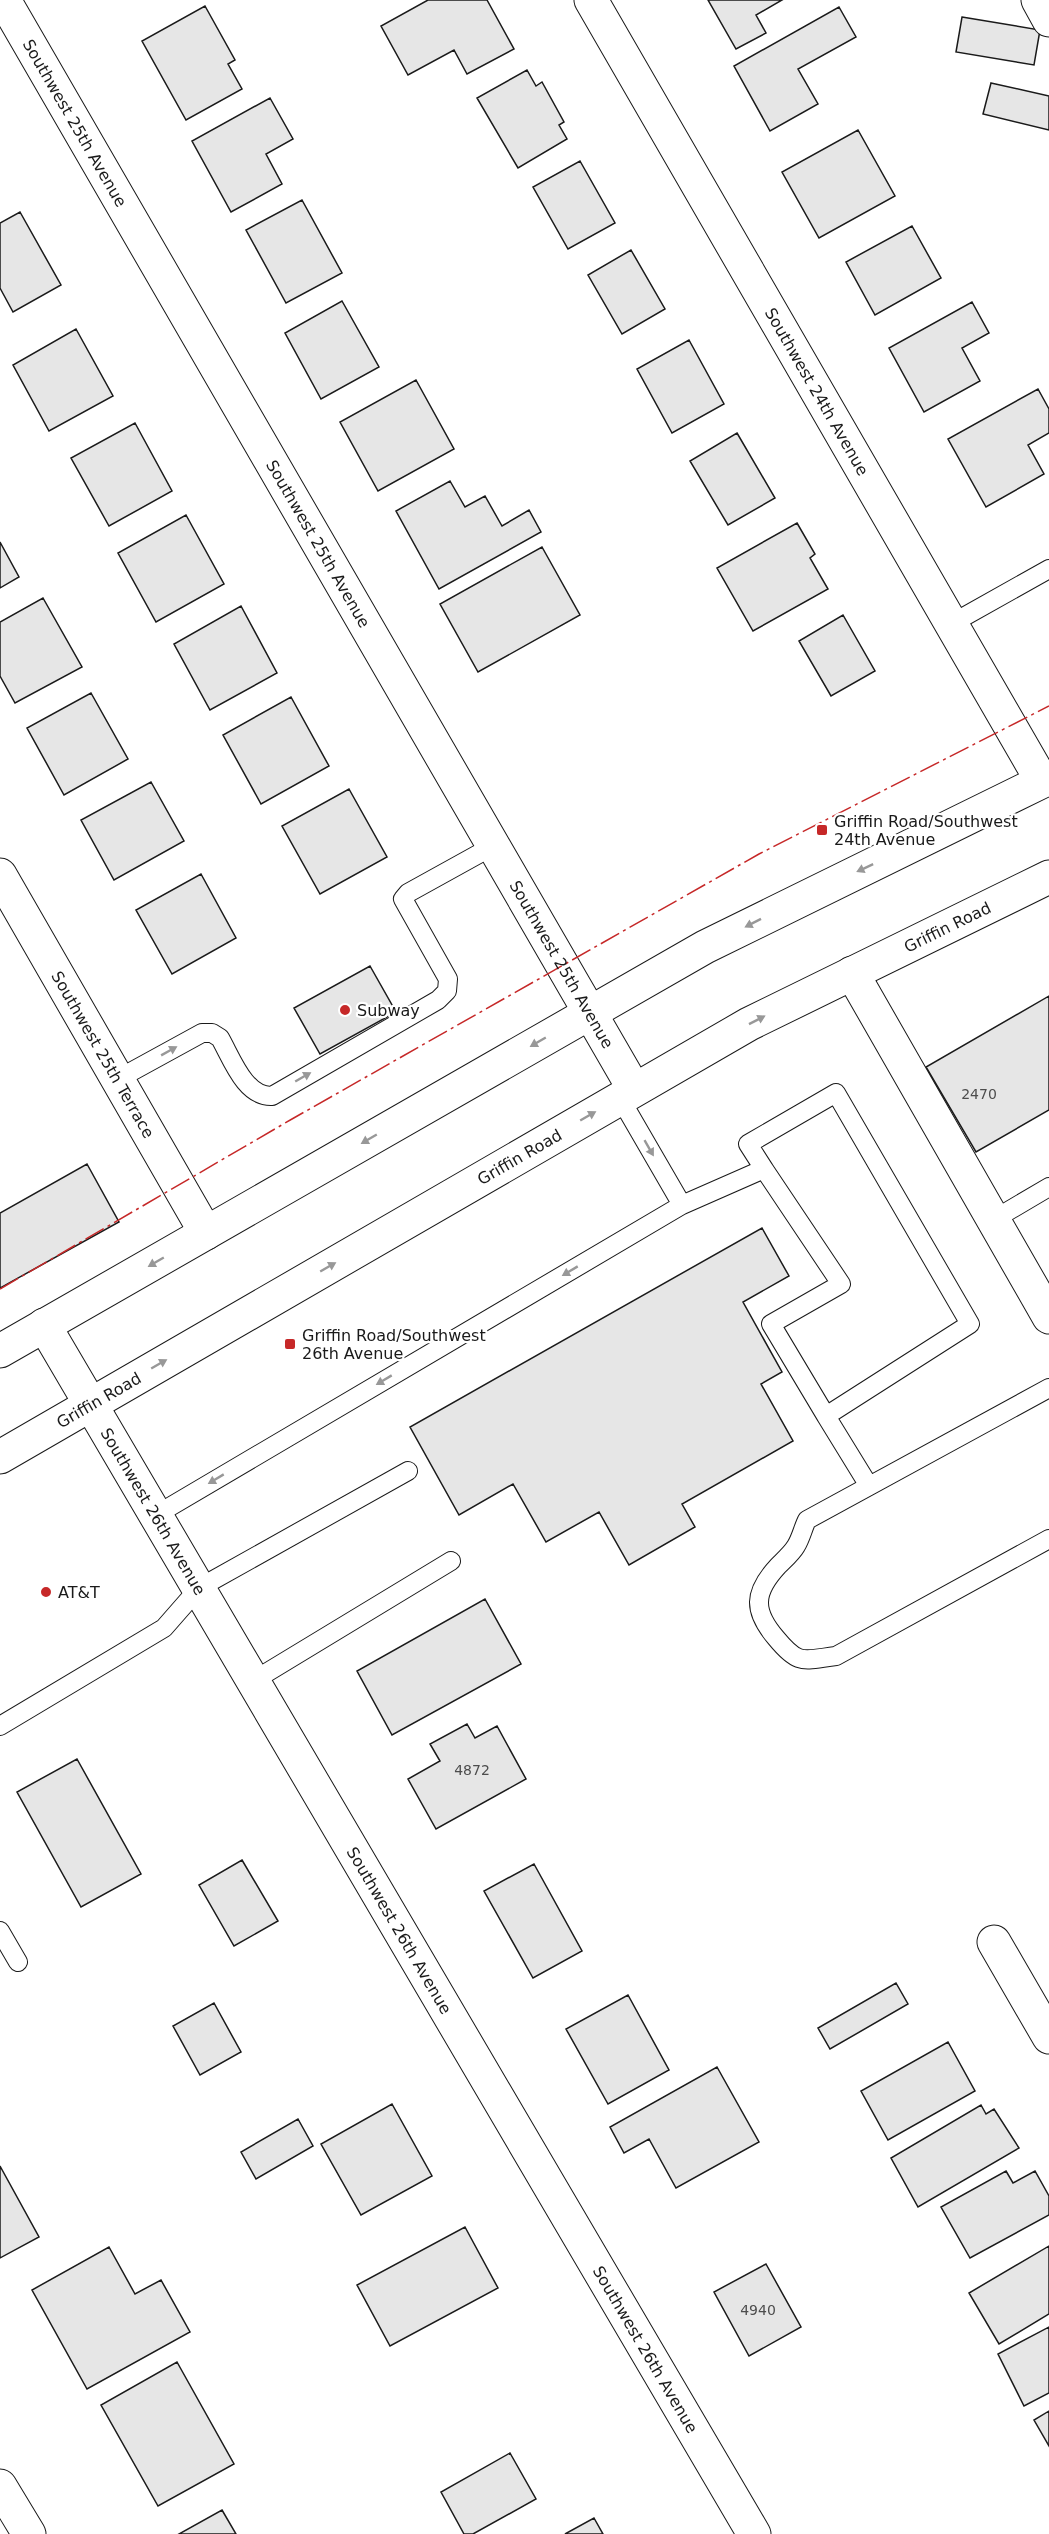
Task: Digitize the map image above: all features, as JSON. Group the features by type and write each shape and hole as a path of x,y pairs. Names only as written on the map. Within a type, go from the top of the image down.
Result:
{"street":[{"name":"Southwest 25th Avenue","path":"4,0 589,1012 627,1093"},
{"name":"Southwest 24th Avenue","path":"591,0 951,624 1045,779"},
{"path":"1038,0 1049,20"},
{"path":"0,1352 589,1012 725,937 1045,779"},
{"name":"Southwest 25th Terrace","path":"0,874 206,1233"},
{"name":"Griffin Road","path":"0,1457 749,1024 1049,877"},
{"path":"852,973 1049,1317"},
{"name":"Southwest 26th Avenue","path":"44,1326 754,2534"},
{"path":"994,1942 1049,2037"},
{"path":"0,2486 29,2534"}],"lane":[{"path":"951,624 1049,569"},
{"path":"118,1079 202,1033 212,1033 220,1038 251,1090 262,1096 272,1096 438,1000 447,992 448,979 403,899 408,893 493,846"},
{"path":"627,1093 682,1205"},
{"path":"826,1416 970,1324 837,1093 748,1144 841,1284 771,1324 826,1416 869,1486"},
{"path":"156,1515 682,1205 764,1169"},
{"path":"993,1220 1049,1187"},
{"path":"1049,1388 807,1520 796,1547 773,1572 759,1595 758,1610 764,1622 794,1658 804,1660 836,1656 1049,1539"},
{"path":"0,1726 164,1628 199,1588 408,1471"},
{"path":"253,1680 451,1561"},
{"path":"0,1930 18,1962"}],"building":[{"path":"428,0 487,0 514,49 467,74 454,50 408,75 381,26"},
{"path":"708,0 782,0 756,15 766,33 736,49"},
{"path":"205,6 235,60 228,64 242,89 186,120 142,41"},
{"path":"839,7 856,37 798,69 818,104 770,131 734,66"},
{"path":"962,17 1040,30 1034,65 956,52"},
{"path":"527,70 536,86 542,82 564,122 559,125 567,139 518,168 477,98"},
{"path":"991,83 1049,96 1049,130 983,114"},
{"path":"270,98 293,139 266,154 282,184 231,212 192,141"},
{"path":"858,130 895,196 819,238 782,172"},
{"path":"580,161 615,223 568,249 533,187"},
{"path":"302,200 342,273 286,303 246,230"},
{"path":"20,212 61,285 13,312 0,288 0,223"},
{"path":"912,226 941,278 875,315 846,262"},
{"path":"631,250 665,309 622,334 588,275"},
{"path":"342,301 379,367 321,399 285,333"},
{"path":"972,302 989,333 962,348 980,381 924,412 889,348"},
{"path":"76,329 113,396 49,431 13,365"},
{"path":"689,340 724,404 672,433 637,369"},
{"path":"416,380 454,449 378,491 340,422"},
{"path":"1038,389 1049,409 1049,433 1028,445 1044,474 986,507 948,439"},
{"path":"135,423 172,491 109,526 71,458"},
{"path":"737,433 775,498 728,525 690,461"},
{"path":"450,481 465,507 485,496 502,526 529,510 541,532 439,589 396,511"},
{"path":"186,515 224,584 156,622 118,553"},
{"path":"797,523 815,554 810,558 828,589 753,631 717,568"},
{"path":"0,542 19,577 0,588"},
{"path":"542,547 580,615 478,672 440,604"},
{"path":"43,598 82,667 15,703 0,676 0,622"},
{"path":"241,606 277,673 210,710 174,644"},
{"path":"843,615 875,671 831,696 799,641"},
{"path":"91,693 128,759 64,795 27,728"},
{"path":"291,697 329,766 261,804 223,735"},
{"path":"151,782 184,841 114,880 81,820"},
{"path":"349,789 387,857 320,894 282,826"},
{"path":"201,874 236,938 172,974 136,910"},
{"name":"Subway","path":"370,966 396,1012 320,1054 294,1008"},
{"path":"1049,996 1049,1110 976,1152 926,1067"},
{"path":"87,1164 119,1222 0,1288 0,1213"},
{"path":"762,1228 789,1276 743,1302 782,1372 761,1384 793,1441 682,1504 695,1527 629,1565 599,1512 546,1542 513,1484 459,1515 410,1427"},
{"path":"485,1599 521,1664 392,1735 357,1671"},
{"path":"467,1724 475,1738 497,1726 526,1779 436,1829 408,1779 440,1761 430,1744"},
{"path":"77,1759 141,1874 81,1907 17,1792"},
{"path":"242,1860 278,1921 234,1946 199,1885"},
{"path":"534,1864 582,1951 533,1978 484,1891"},
{"path":"896,1983 908,2004 830,2049 818,2028"},
{"path":"628,1995 669,2070 608,2104 566,2029"},
{"path":"214,2003 241,2052 200,2075 173,2026"},
{"path":"948,2042 975,2091 888,2140 861,2091"},
{"path":"717,2067 759,2142 676,2188 649,2139 624,2153 610,2127"},
{"path":"392,2104 432,2176 361,2215 321,2144"},
{"path":"981,2105 986,2114 994,2109 1019,2148 918,2207 891,2158"},
{"path":"298,2119 313,2146 256,2179 241,2152"},
{"path":"0,2166 39,2237 0,2258"},
{"path":"1006,2171 1013,2183 1035,2171 1049,2196 1049,2215 970,2258 941,2207"},
{"path":"465,2227 498,2288 390,2346 357,2285"},
{"path":"1049,2246 1049,2314 999,2344 969,2293"},
{"path":"109,2247 135,2294 161,2280 190,2332 87,2389 32,2290"},
{"path":"766,2264 801,2327 749,2356 714,2292"},
{"path":"1049,2327 1049,2393 1024,2406 998,2354"},
{"path":"177,2362 234,2464 158,2506 101,2405"},
{"path":"1049,2411 1049,2446 1034,2420"},
{"path":"510,2453 536,2499 473,2534 464,2534 441,2492"},
{"path":"222,2510 236,2534 179,2534"},
{"path":"594,2518 603,2534 565,2534"}],"power":[{"path":"0,1289 292,1119 759,854 1049,706"}],"place":[{"name":"Griffin Road/Southwest 24th Avenue","path":"822,830"},
{"name":"Subway","path":"345,1010"},
{"name":"Griffin Road/Southwest 26th Avenue","path":"290,1344"},
{"name":"AT&T","path":"46,1592"}]}
